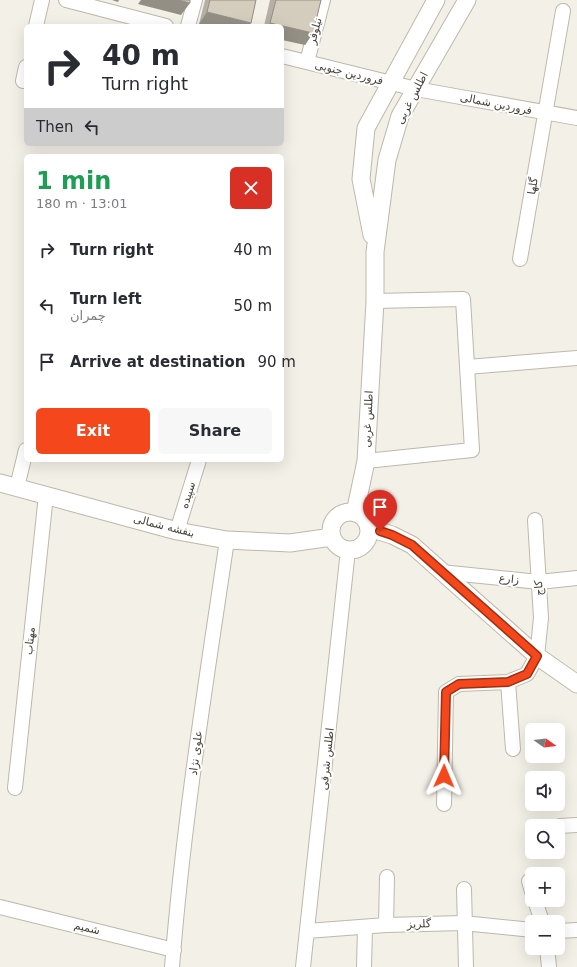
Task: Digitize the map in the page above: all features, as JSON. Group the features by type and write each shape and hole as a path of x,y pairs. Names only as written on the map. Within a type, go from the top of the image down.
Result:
{"street":[{"path":"36,24 42,0"},
{"path":"66,0 158,24"},
{"path":"189,24 195,0"},
{"name":"نیلوفر","path":"307,62 323,0"},
{"name":"اطلس غربی","path":"355,513 366,460 375,301 374,252 361,179 366,128 436,0"},
{"name":"اطلس غربی","path":"374,252 387,160 400,116 467,0"},
{"name":"گلها","path":"520,259 563,11"},
{"name":"فروردین جنوبی","path":"284,56 416,89"},
{"name":"فروردین شمالی","path":"416,89 577,118"},
{"path":"366,460 472,450 463,299 375,301"},
{"path":"467,367 577,358"},
{"path":"17,487 24,458"},
{"name":"سپیده","path":"177,531 199,462"},
{"name":"بنفشه شمالی","path":"0,483 177,531 227,540 290,543 332,537"},
{"name":"مهتاب","path":"15,788 46,495"},
{"path":"355,513 364,518 369,528 369,534 364,544 354,550 348,550 339,546 332,537 332,526 339,516 344,514 355,513"},
{"name":"کاج","path":"535,520 541,618 537,656"},
{"path":"369,528 392,535 412,545 537,656 577,684"},
{"name":"علوی نژاد","path":"172,967 201,710 227,540"},
{"name":"اطلس شرقی","path":"303,967 326,766 348,550"},
{"name":"زارع","path":"441,572 539,582 577,578"},
{"path":"444,804 446,692 459,684 508,682 527,674 537,656"},
{"path":"508,682 513,749"},
{"path":"565,826 577,825"},
{"path":"386,925 388,877"},
{"path":"464,889 463,923 466,967"},
{"name":"شمیم","path":"0,907 174,950"},
{"name":"گلریز","path":"306,931 365,928 386,925 463,923 525,929"},
{"path":"364,967 365,928"},
{"path":"565,931 577,930"},
{"path":"548,955 549,967"}],"building":[{"path":"178,0 190,0 190,3"},
{"path":"210,0 256,0 251,23 207,12"},
{"path":"276,0 321,0 313,33 284,26 284,24 270,23"}],"route":[{"path":"380,531 412,545 487,614 537,656 527,674 508,682 459,684 446,692 444,776"}]}
